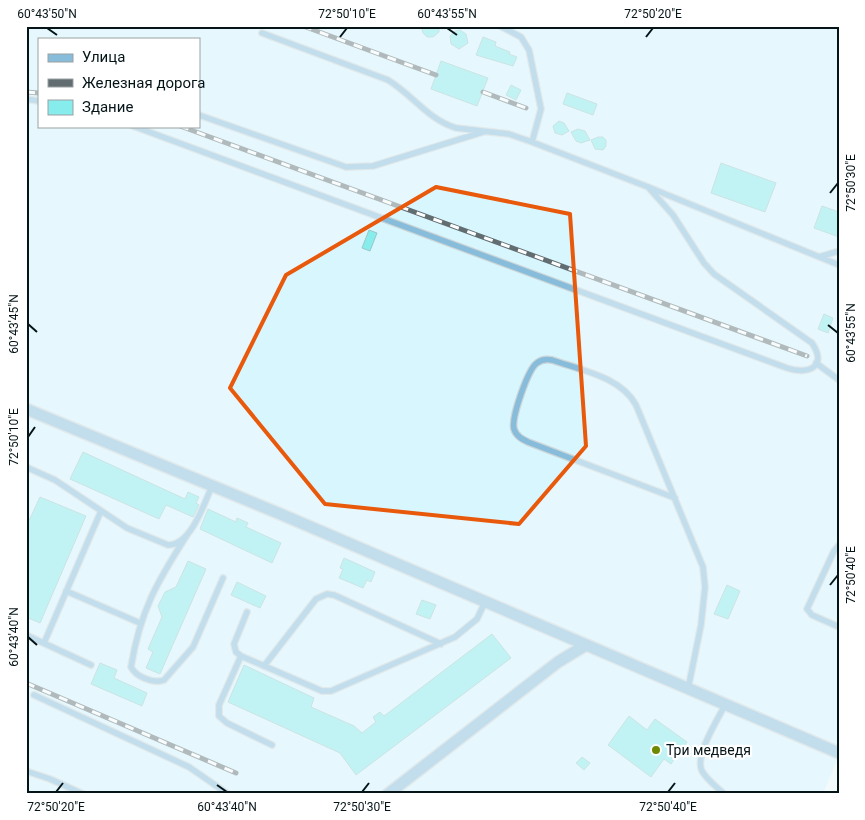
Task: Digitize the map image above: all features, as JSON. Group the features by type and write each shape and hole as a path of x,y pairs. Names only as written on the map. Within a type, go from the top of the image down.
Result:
{"street":[{"path":"26,409 212,486 839,753"},
{"path":"388,794 558,662 586,645"}],"lane":[{"path":"500,26 522,37 529,50 541,109 532,142"},
{"path":"262,33 388,80 399,87 427,113 449,126 509,134 532,142 839,265"},
{"path":"200,115 346,167 373,166 485,131"},
{"path":"138,128 787,368 796,371 808,371 816,363 816,348 806,338 714,274 704,263 673,215 648,187"},
{"path":"820,257 839,251"},
{"path":"675,498 528,442 516,434 514,429 515,416 529,375 538,362 545,359 552,360 613,382 625,390 632,397 636,405 675,498 703,567 705,578 701,626 688,689"},
{"path":"816,363 839,380"},
{"path":"27,469 55,480 127,528 163,543 175,545 187,535"},
{"path":"212,486 192,528 156,584 140,623 131,667 135,673 154,682 164,680 193,646 224,578"},
{"path":"44,643 101,511"},
{"path":"839,545 834,551 807,608 809,613 839,627"},
{"path":"66,591 140,623"},
{"path":"264,666 316,599 327,594 334,595 441,644"},
{"path":"248,612 234,644 236,652 316,690 331,691 455,637 472,624 480,614 485,602"},
{"path":"26,635 91,665"},
{"path":"241,656 219,705 219,716 227,723 272,745"},
{"path":"34,696 189,767 228,794"},
{"path":"724,794 708,779 701,770 699,762 725,705"},
{"path":"26,771 50,779 82,794"}],"highlighted area":[{"path":"436,187 570,214 586,446 519,524 325,504 230,388 286,275"}],"shaded area":[{"path":"26,26 839,26 839,755 823,794 26,794"}],"building":[{"path":"421,26 439,26 439,32 433,37 427,37 423,33"},
{"path":"460,30 466,34 468,43 459,49 451,44 450,36 455,31"},
{"path":"483,37 496,42 495,46 517,57 513,66 476,55"},
{"path":"441,61 488,78 477,106 431,89"},
{"path":"511,85 521,90 516,100 506,95"},
{"path":"567,93 597,104 593,115 563,104"},
{"path":"559,121 564,123 569,131 562,135 555,133 553,126"},
{"path":"578,129 585,131 590,140 581,143 576,141 571,132"},
{"path":"603,137 606,140 606,146 603,150 595,149 591,140"},
{"path":"721,163 776,183 765,212 711,193"},
{"path":"822,206 839,212 839,237 814,228"},
{"path":"369,230 377,233 370,251 362,248"},
{"path":"824,314 833,318 828,333 818,329"},
{"path":"83,452 185,499 188,492 199,497 196,503 199,505 193,517 166,505 159,519 70,479"},
{"path":"40,497 86,516 40,623 26,617 26,527"},
{"path":"208,509 236,522 237,518 248,523 246,527 281,543 272,563 200,529"},
{"path":"344,558 375,572 371,582 367,580 363,588 339,578 343,569 340,568"},
{"path":"188,561 206,569 160,674 146,668 153,652 148,649 162,617 158,606 165,592 176,587"},
{"path":"237,582 266,596 260,608 231,595"},
{"path":"727,585 740,591 728,619 714,614"},
{"path":"422,600 436,605 430,619 416,614"},
{"path":"492,634 511,658 356,775 340,753 228,702 244,665 314,698 311,707 354,726 362,733 376,722 373,717 380,712 384,716"},
{"path":"100,663 117,670 114,678 147,693 142,706 91,684"},
{"name":"Три медведя","path":"629,716 647,730 655,719 687,742 671,764 664,759 651,777 608,745"},
{"path":"582,757 590,763 584,770 576,763"}],"railway":[{"path":"303,26 436,75"},
{"path":"26,92 38,93"},
{"path":"483,92 526,108"},
{"path":"185,128 807,356"},
{"path":"26,683 236,773"}],"place":[{"name":"Три медведя","path":"656,750"}]}
